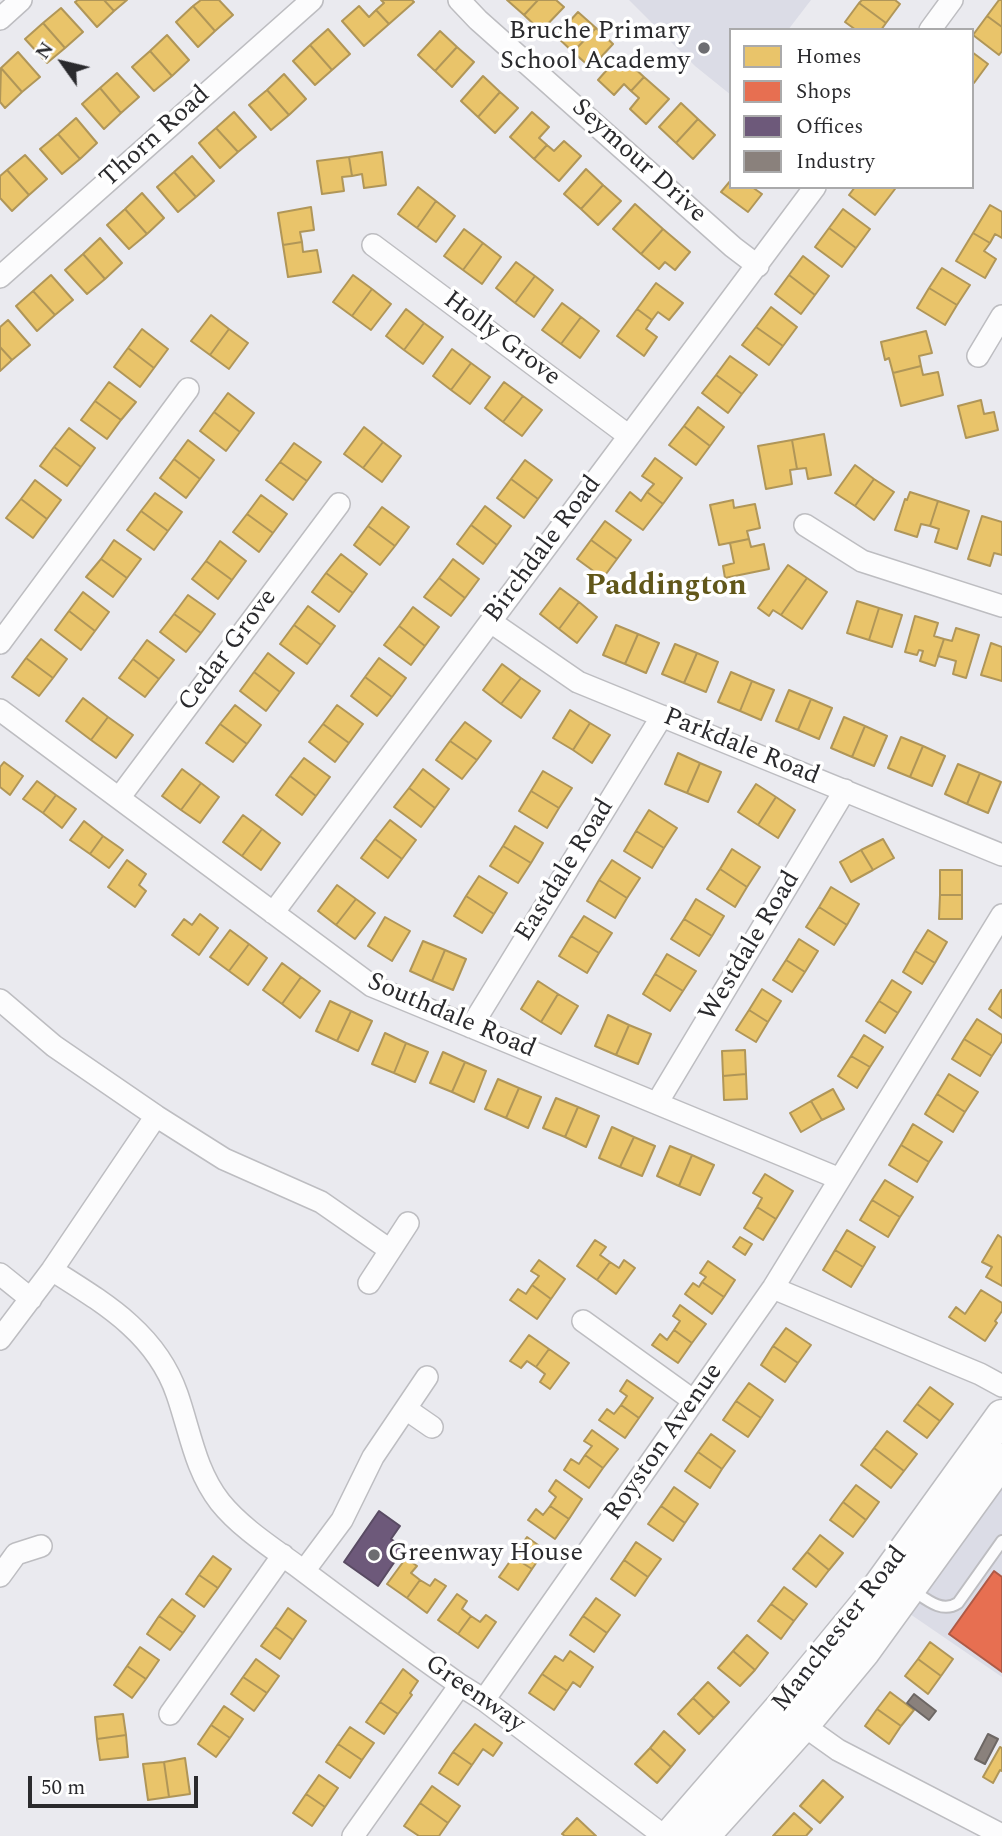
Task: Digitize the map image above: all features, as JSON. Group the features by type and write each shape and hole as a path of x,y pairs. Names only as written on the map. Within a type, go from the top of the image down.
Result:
{"main road":[{"name":"Manchester Road","path":"703,1836 791,1717 899,1581 997,1438"},
{"name":"Manchester Road","path":"667,1836 791,1717"}],"street":[{"path":"0,19 21,0"},
{"name":"Thorn Road","path":"0,277 312,0"},
{"name":"Seymour Drive","path":"459,0 488,29 733,247 758,265"},
{"path":"931,28 952,0"},
{"name":"Birchdale Road","path":"273,913 814,189"},
{"name":"Holly Grove","path":"372,244 629,436"},
{"path":"978,356 1002,316"},
{"path":"0,643 188,389"},
{"name":"Cedar Grove","path":"119,798 339,504"},
{"path":"805,525 862,561 1002,606"},
{"name":"Parkdale Road","path":"491,622 566,676 1002,855"},
{"name":"Southdale Road","path":"0,710 372,986 840,1179"},
{"name":"Eastdale Road","path":"471,1027 663,716"},
{"name":"Westdale Road","path":"656,1103 845,790"},
{"path":"1002,915 773,1288 980,1374 1002,1386"},
{"path":"0,1000 54,1046 156,1116 224,1159 321,1202 390,1250"},
{"path":"0,1339 52,1270 156,1116"},
{"path":"369,1283 408,1223"},
{"name":"Greenway","path":"52,1270 128,1321 152,1346 177,1394 194,1453 207,1484 235,1517 304,1571 667,1836"},
{"path":"0,1274 32,1298"},
{"name":"Royston Avenue","path":"484,1700 773,1288"},
{"path":"583,1321 694,1401"},
{"path":"304,1571 342,1520 373,1457 427,1377"},
{"path":"406,1409 432,1427"},
{"path":"4,1561 41,1546"},
{"path":"170,1714 283,1555"},
{"path":"353,1836 460,1685"},
{"path":"791,1717 862,1763 1002,1835"}],"lane":[{"path":"899,1581 939,1606 952,1607 958,1603 1002,1541"}],"shaded area":[{"name":"Bruche Primary School Academy","path":"629,0 811,0 790,28 729,28 729,93 695,66"},
{"path":"1002,1488 1002,1677 910,1614"}],"building: Homes":[{"path":"104,0 114,11 97,27 75,2"},
{"path":"104,0 127,0 114,11"},
{"path":"201,0 219,0 233,15 215,31 193,6"},
{"path":"381,0 414,2 389,24 376,10 384,3"},
{"path":"507,0 538,0 524,15"},
{"path":"538,0 556,0 564,7 541,31 524,15"},
{"path":"862,0 895,0 900,4 886,23 859,3"},
{"path":"999,0 1002,0 1002,27 987,16"},
{"path":"859,3 886,23 882,28 853,28 845,22"},
{"path":"193,6 215,31 198,47 176,22"},
{"path":"359,6 369,17 376,10 389,24 364,46 342,21"},
{"path":"61,8 83,32 65,48 43,23"},
{"path":"578,12 596,28 573,52 556,36"},
{"path":"987,16 1002,27 1002,51 999,55 974,34"},
{"path":"43,23 65,48 47,63 25,39"},
{"path":"596,28 613,44 591,68 573,52"},
{"path":"328,29 350,54 332,70 310,45"},
{"path":"440,31 457,47 435,71 418,55"},
{"path":"167,35 189,60 172,76 150,51"},
{"path":"310,45 332,70 315,85 293,61"},
{"path":"457,47 474,62 452,87 435,71"},
{"path":"150,51 172,76 154,91 132,67"},
{"path":"18,52 40,77 22,92 1,68"},
{"path":"974,54 988,64 974,83"},
{"path":"620,55 644,77 631,91 624,84 614,95 598,80"},
{"path":"1,68 22,92 5,108 0,102"},
{"path":"117,73 139,97 121,113 100,88"},
{"path":"284,74 306,99 289,115 267,90"},
{"path":"483,76 500,92 478,117 461,101"},
{"path":"644,77 669,99 646,124 630,109 639,98 631,91"},
{"path":"100,88 121,113 104,129 82,104"},
{"path":"267,90 289,115 271,130 249,105"},
{"path":"500,92 518,108 495,133 478,117"},
{"path":"681,103 698,119 676,143 659,127"},
{"path":"234,112 256,137 238,152 216,128"},
{"path":"532,112 549,127 539,138 547,145 534,159 510,137"},
{"path":"76,118 97,143 80,159 58,134"},
{"path":"698,119 715,135 693,159 676,143"},
{"path":"216,128 238,152 220,168 199,143"},
{"path":"58,134 80,159 62,174 40,149"},
{"path":"564,141 581,156 559,181 534,159 547,145 554,151"},
{"path":"382,152 386,185 364,188 362,174 352,176 349,157"},
{"path":"25,155 47,179 29,195 7,170"},
{"path":"192,156 214,181 196,197 174,172"},
{"path":"349,157 352,176 342,177 344,191 322,194 317,161"},
{"path":"586,169 603,185 581,209 564,194"},
{"path":"7,170 29,195 12,211 0,198 0,176"},
{"path":"174,172 196,197 178,212 157,187"},
{"path":"729,182 729,189 755,189 762,194 748,212 721,192"},
{"path":"603,185 621,201 598,225 581,209"},
{"path":"418,187 436,201 417,228 398,214"},
{"path":"854,189 895,189 875,215 849,195"},
{"path":"142,193 164,218 147,234 125,209"},
{"path":"436,201 455,216 436,242 417,228"},
{"path":"635,204 663,229 641,254 613,229"},
{"path":"990,205 1002,212 1002,238 995,234 990,243 973,233"},
{"path":"311,207 314,230 300,232 302,242 283,245 278,213"},
{"path":"125,209 147,234 129,249 107,225"},
{"path":"843,209 870,229 856,248 829,228"},
{"path":"829,228 856,248 842,267 815,247"},
{"path":"464,229 483,243 463,270 444,256"},
{"path":"663,229 690,252 675,270 665,262 659,269 641,254"},
{"path":"973,233 990,243 984,251 996,259 985,278 956,261"},
{"path":"100,238 122,263 105,279 83,254"},
{"path":"302,242 303,252 317,250 321,272 288,277 283,245"},
{"path":"483,243 501,257 482,284 463,270"},
{"path":"83,254 105,279 87,294 65,270"},
{"path":"803,256 829,276 815,295 789,275"},
{"path":"516,262 535,276 515,303 496,288"},
{"path":"942,268 970,285 957,305 929,288"},
{"path":"51,275 73,300 55,315 33,291"},
{"path":"353,275 372,289 352,316 333,302"},
{"path":"789,275 815,295 801,314 775,294"},
{"path":"535,276 553,290 534,317 515,303"},
{"path":"656,283 683,303 669,320 658,312 652,320 637,309"},
{"path":"929,288 957,305 945,325 917,308"},
{"path":"372,289 391,304 371,330 352,316"},
{"path":"33,291 55,315 37,331 16,306"},
{"path":"562,303 581,317 561,344 542,330"},
{"path":"771,307 797,327 783,346 756,327"},
{"path":"406,309 424,323 404,350 386,336"},
{"path":"637,309 652,320 646,329 657,337 644,356 617,336"},
{"path":"211,315 229,329 210,355 191,341"},
{"path":"581,317 599,331 580,358 561,344"},
{"path":"8,320 30,345 12,360 0,347 0,327"},
{"path":"424,323 443,337 423,364 404,350"},
{"path":"756,327 783,346 769,365 742,345"},
{"path":"142,329 168,349 154,368 128,348"},
{"path":"229,329 248,343 229,369 210,355"},
{"path":"926,331 932,353 919,356 921,366 893,373 889,358 885,360 881,342"},
{"path":"0,347 12,360 0,371"},
{"path":"128,348 154,368 140,387 114,367"},
{"path":"452,349 471,363 451,390 433,376"},
{"path":"730,356 757,375 742,394 716,375"},
{"path":"471,363 490,377 470,404 451,390"},
{"path":"921,366 923,375 938,372 943,395 901,406 893,373"},
{"path":"716,375 742,394 728,413 702,393"},
{"path":"109,382 136,402 121,420 95,401"},
{"path":"504,382 523,396 503,422 485,408"},
{"path":"228,393 254,413 240,432 214,412"},
{"path":"523,396 542,410 522,436 503,422"},
{"path":"981,400 984,414 994,412 998,430 966,438 958,406"},
{"path":"95,401 121,420 107,439 81,420"},
{"path":"698,407 724,427 710,446 684,426"},
{"path":"214,412 240,432 226,451 200,431"},
{"path":"684,426 710,446 696,465 669,445"},
{"path":"364,427 383,442 363,468 344,454"},
{"path":"69,428 95,448 81,467 54,447"},
{"path":"824,434 831,475 808,479 806,468 797,469 792,440"},
{"path":"188,440 214,460 200,479 174,459"},
{"path":"792,440 797,469 790,470 792,484 766,489 758,446"},
{"path":"383,442 401,456 382,482 363,468"},
{"path":"294,443 321,462 307,481 280,462"},
{"path":"54,447 81,467 67,486 40,466"},
{"path":"655,458 682,478 663,504 647,492 654,484 642,476"},
{"path":"174,459 200,479 186,498 160,478"},
{"path":"525,460 552,480 538,499 511,479"},
{"path":"280,462 307,481 293,500 266,480"},
{"path":"855,465 874,479 855,506 835,493"},
{"path":"511,479 538,499 524,518 497,498"},
{"path":"874,479 894,492 874,520 855,506"},
{"path":"35,480 61,500 47,519 21,499"},
{"path":"630,492 641,501 647,492 663,504 643,530 616,511"},
{"path":"910,492 938,501 930,526 921,524 917,537 895,530"},
{"path":"155,493 182,512 168,531 141,511"},
{"path":"261,495 287,514 273,533 247,514"},
{"path":"21,499 47,519 33,538 6,518"},
{"path":"733,500 734,508 755,504 760,528 747,531 749,539 719,545 710,505"},
{"path":"938,501 969,511 957,549 935,542 939,529 930,526"},
{"path":"485,506 511,526 497,545 471,525"},
{"path":"382,507 409,527 395,546 368,526"},
{"path":"141,511 168,531 154,550 127,530"},
{"path":"247,514 273,533 259,552 233,532"},
{"path":"982,516 1002,522 1002,555 994,553 990,566 968,559"},
{"path":"605,521 631,540 617,559 591,540"},
{"path":"471,525 497,545 483,564 457,544"},
{"path":"368,526 395,546 380,565 354,545"},
{"path":"749,539 751,547 764,544 769,569 725,578 723,566 734,563 730,543"},
{"path":"114,540 141,559 127,578 101,559"},
{"path":"591,540 617,559 603,578 577,559"},
{"path":"220,541 246,561 232,580 206,561"},
{"path":"341,554 367,574 353,593 326,573"},
{"path":"101,559 127,578 113,597 86,577"},
{"path":"453,559 479,579 465,598 439,578"},
{"path":"206,561 232,580 218,599 192,579"},
{"path":"788,565 807,578 781,615 773,610 769,616 758,608"},
{"path":"326,573 353,593 339,612 312,592"},
{"path":"439,578 465,598 451,616 424,597"},
{"path":"807,578 827,592 802,629 781,615"},
{"path":"560,588 579,602 559,629 540,614"},
{"path":"83,592 109,612 95,631 69,611"},
{"path":"188,595 215,614 201,633 174,614"},
{"path":"857,601 879,608 869,640 847,633"},
{"path":"579,602 597,617 577,643 559,629"},
{"path":"308,606 335,626 321,645 294,625"},
{"path":"413,607 439,627 425,646 399,626"},
{"path":"879,608 902,615 892,647 869,640"},
{"path":"69,611 95,631 81,650 55,630"},
{"path":"174,614 201,633 186,652 160,632"},
{"path":"915,616 938,623 934,636 944,639 935,666 920,661 923,651 919,650 917,655 905,652"},
{"path":"294,625 321,645 307,664 280,644"},
{"path":"616,625 638,634 625,664 603,655"},
{"path":"399,626 425,646 411,665 384,645"},
{"path":"956,628 979,635 966,678 953,674 956,661 938,656 944,639 952,641"},
{"path":"638,634 659,643 646,673 625,664"},
{"path":"41,639 67,659 53,678 26,658"},
{"path":"147,640 174,660 159,679 133,659"},
{"path":"991,643 1002,647 1002,681 981,675"},
{"path":"675,644 697,653 684,683 662,674"},
{"path":"268,653 294,673 280,692 254,672"},
{"path":"697,653 718,662 706,692 684,683"},
{"path":"26,658 53,678 39,696 12,677"},
{"path":"379,658 406,678 392,697 365,677"},
{"path":"133,659 159,679 145,697 119,678"},
{"path":"502,664 521,678 501,704 483,690"},
{"path":"254,672 280,692 266,711 240,691"},
{"path":"731,672 752,681 740,711 718,702"},
{"path":"365,677 392,697 377,716 351,696"},
{"path":"521,678 540,691 521,718 501,704"},
{"path":"752,681 774,690 761,720 740,711"},
{"path":"789,690 811,699 798,730 776,721"},
{"path":"83,698 108,717 91,740 66,721"},
{"path":"811,699 832,708 819,739 798,730"},
{"path":"235,705 261,725 247,744 220,724"},
{"path":"337,705 363,724 349,743 323,724"},
{"path":"570,710 590,723 573,750 553,738"},
{"path":"108,717 133,735 116,758 91,740"},
{"path":"844,717 865,726 852,757 831,748"},
{"path":"465,722 491,741 477,760 450,741"},
{"path":"590,723 610,735 592,763 573,750"},
{"path":"220,724 247,744 233,762 206,743"},
{"path":"323,724 349,743 335,762 309,742"},
{"path":"865,726 887,736 874,766 852,757"},
{"path":"901,737 923,746 910,777 888,768"},
{"path":"450,741 477,760 462,779 436,760"},
{"path":"923,746 945,756 932,786 910,777"},
{"path":"678,753 700,763 687,793 665,784"},
{"path":"304,758 330,777 316,796 290,776"},
{"path":"4,762 23,776 10,795 0,787 0,767"},
{"path":"700,763 721,772 708,802 687,793"},
{"path":"958,764 980,773 967,804 945,794"},
{"path":"182,769 201,783 181,810 162,796"},
{"path":"423,769 449,789 435,808 409,788"},
{"path":"543,771 572,788 559,808 531,791"},
{"path":"980,773 1001,782 988,813 967,804"},
{"path":"290,776 316,796 302,815 276,795"},
{"path":"37,781 56,795 43,813 23,799"},
{"path":"201,783 219,797 200,823 181,810"},
{"path":"756,784 776,797 758,825 738,812"},
{"path":"409,788 435,808 421,827 394,807"},
{"path":"531,791 559,808 547,828 519,811"},
{"path":"56,795 76,809 62,828 43,813"},
{"path":"776,797 795,810 778,838 758,825"},
{"path":"649,810 677,828 664,848 636,831"},
{"path":"243,815 262,829 242,856 223,842"},
{"path":"390,820 416,840 402,859 375,839"},
{"path":"84,821 103,836 90,854 70,840"},
{"path":"515,826 543,843 531,863 503,846"},
{"path":"262,829 280,843 261,870 242,856"},
{"path":"636,831 664,848 652,868 624,851"},
{"path":"103,836 123,850 109,868 90,854"},
{"path":"375,839 402,859 388,878 361,858"},
{"path":"883,839 894,858 873,870 861,850"},
{"path":"503,846 531,863 518,883 490,866"},
{"path":"732,849 760,867 747,887 720,869"},
{"path":"861,850 873,870 851,882 840,862"},
{"path":"127,860 146,874 139,885 146,891 135,907 108,887"},
{"path":"612,860 640,878 627,898 599,880"},
{"path":"720,869 747,887 735,907 707,889"},
{"path":"940,870 962,870 962,895 940,895"},
{"path":"479,876 507,893 494,914 466,896"},
{"path":"599,880 627,898 615,918 587,901"},
{"path":"337,885 356,899 336,925 318,911"},
{"path":"831,887 859,904 847,925 819,907"},
{"path":"940,895 962,895 962,919 939,919"},
{"path":"466,896 494,914 482,933 454,916"},
{"path":"356,899 375,913 355,939 336,925"},
{"path":"696,899 724,916 712,936 684,919"},
{"path":"819,907 847,925 834,945 806,927"},
{"path":"200,914 218,928 199,955 172,935 184,919 192,925"},
{"path":"584,916 612,933 599,953 571,936"},
{"path":"385,917 410,931 392,961 368,946"},
{"path":"684,919 712,936 699,956 671,939"},
{"path":"230,930 249,944 229,971 210,957"},
{"path":"928,930 947,942 935,963 915,951"},
{"path":"571,936 599,953 587,973 559,956"},
{"path":"799,939 818,951 805,972 786,960"},
{"path":"423,941 445,950 432,981 410,971"},
{"path":"249,944 267,958 248,985 229,971"},
{"path":"445,950 466,959 453,990 432,981"},
{"path":"915,951 935,963 922,984 903,972"},
{"path":"667,954 696,971 683,991 655,974"},
{"path":"786,960 805,972 792,992 773,980"},
{"path":"282,963 301,977 282,1004 263,990"},
{"path":"655,974 683,991 670,1011 643,994"},
{"path":"301,977 320,991 300,1018 282,1004"},
{"path":"892,980 911,992 898,1013 879,1001"},
{"path":"538,981 558,994 541,1022 521,1009"},
{"path":"762,989 781,1001 768,1022 749,1010"},
{"path":"1002,990 1002,1018 989,1009"},
{"path":"558,994 578,1006 561,1034 541,1022"},
{"path":"330,1001 351,1011 337,1041 316,1031"},
{"path":"879,1001 898,1013 885,1033 866,1021"},
{"path":"749,1010 768,1022 756,1042 736,1030"},
{"path":"351,1011 372,1021 358,1051 337,1041"},
{"path":"608,1015 629,1025 616,1055 595,1046"},
{"path":"977,1019 1002,1035 1002,1041 992,1056 964,1039"},
{"path":"629,1025 651,1034 638,1064 616,1055"},
{"path":"385,1033 406,1043 394,1073 372,1064"},
{"path":"864,1035 883,1047 870,1067 851,1056"},
{"path":"964,1039 992,1056 980,1076 952,1059"},
{"path":"406,1043 428,1052 415,1082 394,1073"},
{"path":"745,1050 746,1074 723,1076 722,1051"},
{"path":"443,1052 465,1062 452,1092 430,1083"},
{"path":"851,1056 870,1067 857,1088 838,1076"},
{"path":"465,1062 486,1071 474,1102 452,1092"},
{"path":"746,1074 747,1099 724,1100 723,1076"},
{"path":"949,1074 978,1092 965,1112 937,1094"},
{"path":"498,1079 519,1088 506,1118 485,1109"},
{"path":"519,1088 541,1097 528,1128 506,1118"},
{"path":"833,1089 844,1109 822,1120 811,1101"},
{"path":"937,1094 965,1112 953,1132 925,1114"},
{"path":"556,1098 578,1107 565,1137 543,1128"},
{"path":"811,1101 822,1120 801,1132 790,1113"},
{"path":"578,1107 599,1116 586,1147 565,1137"},
{"path":"913,1124 942,1142 929,1162 901,1145"},
{"path":"612,1127 634,1137 620,1167 599,1158"},
{"path":"634,1137 655,1146 642,1176 620,1167"},
{"path":"901,1145 929,1162 917,1182 889,1165"},
{"path":"670,1146 692,1155 679,1186 657,1176"},
{"path":"692,1155 714,1165 700,1195 679,1186"},
{"path":"765,1174 793,1191 776,1219 757,1207 762,1198 753,1193"},
{"path":"885,1180 913,1197 900,1217 872,1200"},
{"path":"872,1200 900,1217 888,1237 860,1220"},
{"path":"757,1207 776,1219 763,1240 744,1228"},
{"path":"847,1230 875,1247 863,1267 835,1250"},
{"path":"998,1235 1002,1238 1002,1286 986,1277 992,1267 982,1262"},
{"path":"740,1237 752,1244 745,1255 733,1247"},
{"path":"595,1240 606,1247 600,1255 610,1262 597,1280 577,1266"},
{"path":"835,1250 863,1267 851,1287 823,1270"},
{"path":"539,1260 565,1279 551,1299 532,1285 539,1276 531,1271"},
{"path":"624,1260 635,1268 616,1294 597,1280 610,1262 619,1268"},
{"path":"708,1261 735,1280 724,1297 702,1282 706,1277 700,1273"},
{"path":"702,1282 724,1297 712,1314 685,1294 693,1283 699,1287"},
{"path":"532,1285 551,1299 537,1319 510,1300 518,1289 526,1294"},
{"path":"981,1290 1002,1303 1002,1311 995,1321 997,1323 985,1341 949,1317 956,1307 965,1314"},
{"path":"680,1305 706,1324 692,1343 674,1330 680,1321 673,1316"},
{"path":"786,1328 811,1345 798,1363 773,1346"},
{"path":"674,1330 692,1343 678,1363 652,1345 660,1334 667,1340"},
{"path":"529,1335 549,1349 536,1367 527,1361 521,1368 510,1361"},
{"path":"773,1346 798,1363 785,1382 761,1365"},
{"path":"549,1349 569,1363 550,1389 540,1382 545,1374 536,1367"},
{"path":"627,1380 653,1398 639,1418 621,1405 627,1396 620,1391"},
{"path":"749,1383 773,1400 761,1418 736,1401"},
{"path":"930,1387 953,1404 940,1421 917,1404"},
{"path":"736,1401 761,1418 748,1437 723,1420"},
{"path":"917,1404 940,1421 927,1438 904,1421"},
{"path":"621,1405 639,1418 625,1438 599,1420 607,1409 614,1414"},
{"path":"592,1430 618,1449 603,1468 585,1455 592,1446 584,1441"},
{"path":"887,1431 917,1454 904,1471 874,1448"},
{"path":"711,1434 735,1451 722,1469 698,1452"},
{"path":"874,1448 904,1471 891,1488 861,1465"},
{"path":"698,1452 722,1469 710,1488 685,1471"},
{"path":"585,1455 603,1468 589,1488 564,1470 571,1459 579,1464"},
{"path":"556,1480 582,1499 569,1519 550,1506 556,1497 549,1491"},
{"path":"856,1485 879,1502 866,1520 843,1502"},
{"path":"674,1487 698,1504 685,1523 661,1506"},
{"path":"843,1502 866,1520 853,1537 830,1520"},
{"path":"550,1506 569,1519 555,1539 528,1520 536,1509 543,1515"},
{"path":"661,1506 685,1523 673,1541 648,1524"},
{"path":"820,1535 843,1553 829,1570 807,1552"},
{"path":"527,1537 545,1550 532,1569 513,1557"},
{"path":"636,1542 661,1559 648,1577 624,1560"},
{"path":"807,1552 829,1570 816,1587 793,1569"},
{"path":"213,1556 231,1569 218,1588 199,1575"},
{"path":"513,1557 532,1569 518,1590 499,1577"},
{"path":"406,1558 417,1566 411,1573 420,1580 407,1598 387,1584"},
{"path":"624,1560 648,1577 635,1596 611,1579"},
{"path":"199,1575 218,1588 204,1607 186,1594"},
{"path":"435,1579 446,1586 427,1613 407,1598 420,1580 430,1586"},
{"path":"784,1587 807,1604 794,1621 771,1604"},
{"path":"457,1594 467,1601 462,1609 471,1616 458,1634 438,1620"},
{"path":"596,1598 620,1615 607,1633 583,1616"},
{"path":"172,1599 195,1616 183,1633 159,1616"},
{"path":"771,1604 794,1621 781,1639 758,1621"},
{"path":"288,1608 306,1621 293,1640 275,1627"},
{"path":"486,1615 496,1622 478,1648 458,1634 471,1616 480,1622"},
{"path":"159,1616 183,1633 170,1650 147,1634"},
{"path":"583,1616 607,1633 594,1652 570,1635"},
{"path":"275,1627 293,1640 280,1659 261,1646"},
{"path":"747,1635 768,1653 755,1670 733,1651"},
{"path":"930,1642 953,1659 941,1676 918,1659"},
{"path":"140,1647 159,1660 146,1679 127,1666"},
{"path":"570,1651 593,1667 580,1687 573,1682 567,1691 542,1674 555,1656 563,1661"},
{"path":"733,1651 755,1670 740,1686 718,1668"},
{"path":"256,1659 279,1676 267,1693 243,1677"},
{"path":"918,1659 941,1676 928,1694 905,1676"},
{"path":"127,1666 146,1679 132,1698 114,1685"},
{"path":"403,1669 418,1681 410,1693 412,1695 398,1714 380,1702"},
{"path":"542,1674 567,1691 554,1710 529,1693"},
{"path":"243,1677 267,1693 254,1711 231,1694"},
{"path":"708,1682 729,1702 714,1718 693,1698"},
{"path":"890,1692 914,1710 901,1726 877,1709"},
{"path":"693,1698 714,1718 699,1734 678,1714"},
{"path":"380,1702 398,1714 384,1734 366,1722"},
{"path":"224,1706 243,1719 230,1738 211,1725"},
{"path":"877,1709 901,1726 889,1744 865,1726"},
{"path":"123,1714 126,1735 97,1739 95,1717"},
{"path":"475,1724 502,1743 493,1756 483,1749 472,1765 453,1752"},
{"path":"211,1725 230,1738 216,1757 198,1744"},
{"path":"350,1727 374,1743 362,1760 338,1744"},
{"path":"664,1731 685,1750 671,1767 650,1748"},
{"path":"126,1735 128,1757 100,1760 97,1739"},
{"path":"338,1744 362,1760 350,1778 326,1762"},
{"path":"1000,1747 1002,1771 1000,1770 993,1783 983,1777"},
{"path":"650,1748 671,1767 657,1783 635,1764"},
{"path":"453,1752 472,1765 458,1785 439,1773"},
{"path":"185,1758 190,1794 169,1797 164,1762"},
{"path":"164,1762 169,1797 148,1800 143,1764"},
{"path":"319,1775 338,1788 325,1807 306,1794"},
{"path":"823,1780 843,1797 820,1823 800,1806"},
{"path":"432,1786 460,1806 448,1823 420,1803"},
{"path":"306,1794 325,1807 312,1826 293,1813"},
{"path":"420,1803 448,1823 439,1836 419,1836 404,1826"},
{"path":"794,1813 812,1829 806,1836 773,1836"},
{"path":"577,1818 596,1836 562,1834"}],"building: Shops":[{"path":"994,1571 1002,1577 1002,1672 949,1634"}],"building: Offices":[{"name":"Greenway House","path":"379,1511 400,1526 391,1539 404,1548 378,1586 344,1562"}],"building: Industry":[{"path":"914,1694 936,1711 929,1720 907,1703"},
{"path":"988,1734 998,1739 985,1764 975,1759"}],"place":[{"name":"Bruche Primary School Academy","path":"704,48"},
{"name":"Greenway House","path":"374,1555"}],"district":[{"name":"Paddington","path":"666,588"}]}
